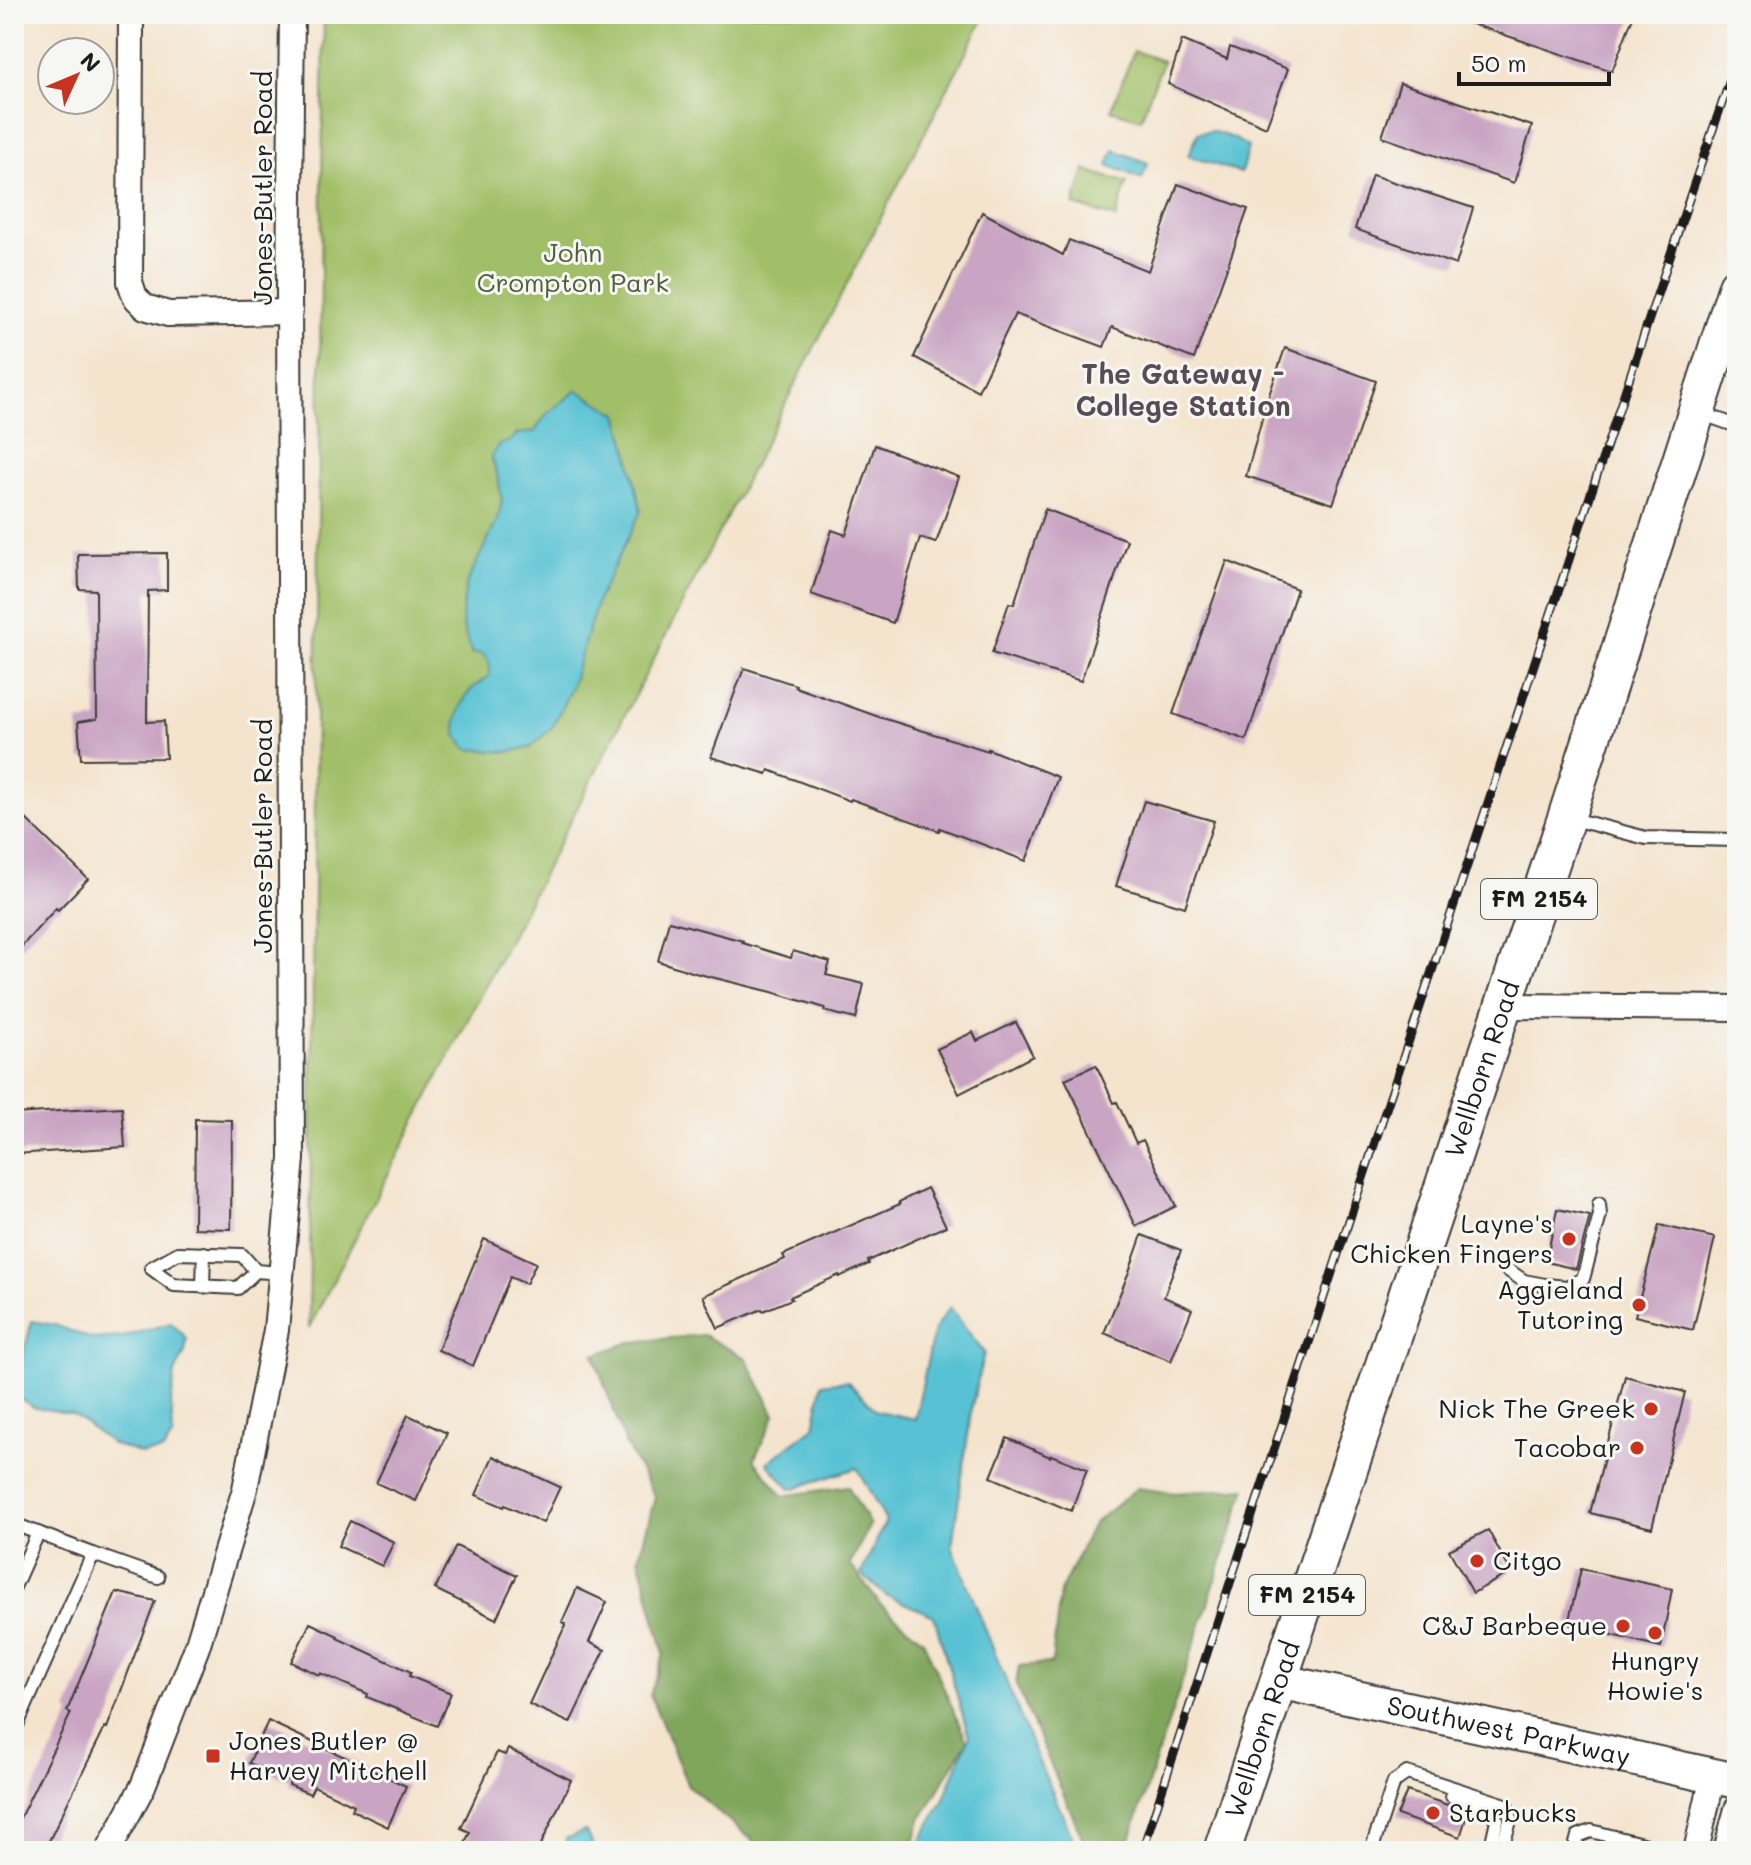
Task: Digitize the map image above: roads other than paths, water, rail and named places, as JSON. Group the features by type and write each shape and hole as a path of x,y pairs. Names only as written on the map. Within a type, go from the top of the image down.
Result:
{"main road":[{"name":"Wellborn Road","path":"1222,1851 1566,818 1697,412 1729,337 1737,286"},
{"name":"Southwest Parkway","path":"1278,1681 1725,1779"}],"street":[{"path":"131,14 130,282 135,297 145,307 168,314 290,312"},
{"name":"Jones-Butler Road","path":"108,1851 143,1786 197,1647 245,1489 276,1330 292,1159 292,14"},
{"path":"1503,1006 1737,1008"},
{"path":"1696,1851 1725,1779"},
{"path":"1726,1851 1737,1809"}],"lane":[{"path":"1697,412 1737,426"},
{"path":"1566,818 1646,838 1737,840"},
{"path":"1505,1268 1524,1281 1545,1285 1567,1287 1583,1279 1600,1215 1599,1204"},
{"path":"256,1271 238,1288 174,1285 151,1268 178,1253 204,1253 242,1255 256,1271 281,1273"},
{"path":"203,1286 204,1253"},
{"path":"14,1524 158,1577"},
{"path":"14,1587 38,1533"},
{"path":"14,1732 93,1554"},
{"path":"1371,1851 1394,1782 1407,1773 1506,1805 1511,1818 1501,1851"},
{"path":"1400,1778 1489,1810 1497,1820 1490,1851"},
{"path":"1574,1851 1578,1836 1591,1831 1646,1845 1649,1851"}],"water":[{"path":"1212,131 1248,147 1241,173 1188,156 1198,133"},
{"path":"1114,150 1148,163 1142,179 1108,165"},
{"path":"577,390 618,414 641,511 598,599 571,687 552,727 530,748 506,752 468,749 458,736 458,715 470,691 489,676 490,665 483,655 472,654 463,628 462,614 466,584 498,519 502,501 491,457 499,445 517,434 534,432 547,414"},
{"path":"950,1307 984,1353 972,1406 952,1546 1077,1851 915,1851 942,1803 969,1737 934,1616 885,1595 861,1574 886,1521 857,1468 791,1489 767,1463 814,1427 822,1384 847,1381 877,1411 915,1419 934,1330"},
{"path":"32,1321 55,1325 92,1339 122,1337 171,1323 187,1338 185,1352 175,1373 171,1404 173,1436 163,1451 142,1454 112,1444 73,1414 33,1407 15,1395"},
{"path":"585,1831 596,1851 561,1851 567,1838"}],"railway":[{"path":"1142,1851 1366,1169 1737,60"}],"place":[{"name":"Layne's Chicken Fingers","path":"1569,1239"},
{"name":"Aggieland Tutoring","path":"1639,1305"},
{"name":"Nick The Greek","path":"1651,1409"},
{"name":"Tacobar","path":"1637,1448"},
{"name":"Citgo","path":"1477,1561"},
{"name":"C&J Barbeque","path":"1623,1626"},
{"name":"Hungry Howie's","path":"1655,1633"},
{"name":"Jones Butler @ Harvey Mitchell","path":"213,1756"},
{"name":"Starbucks","path":"1433,1813"}],"district":[{"name":"The Gateway - College Station","path":"1183,390"}],"park label":[{"name":"John Crompton Park","path":"573,268"}]}
